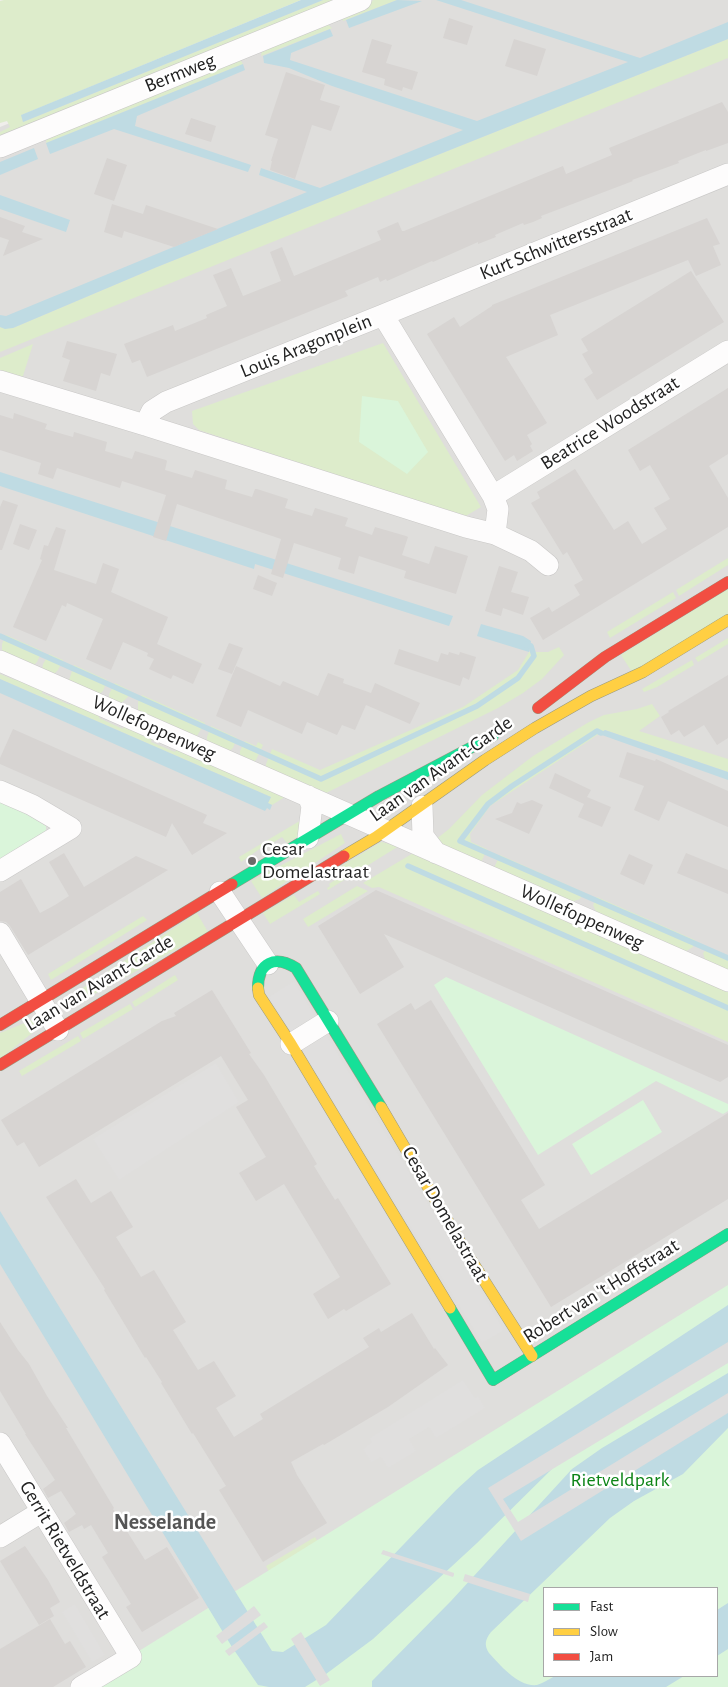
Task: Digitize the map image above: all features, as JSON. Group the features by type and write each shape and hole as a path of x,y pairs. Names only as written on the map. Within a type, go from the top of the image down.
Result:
{"street":[{"name":"Bermweg","path":"0,147 360,0"},
{"name":"Kurt Schwittersstraat","path":"383,315 728,174"},
{"name":"Louis Aragonplein","path":"145,425 152,411 166,402 383,315 493,496 498,509 495,534"},
{"name":"Beatrice Woodstraat","path":"493,496 728,351"},
{"path":"0,381 466,527 495,534 532,551 548,565"},
{"name":"Laan van Avant-Garde","path":"526,716 601,660 728,582"},
{"name":"Laan van Avant-Garde","path":"0,1065 385,831 485,760 535,728 591,696 643,672 728,620"},
{"name":"Wollefoppenweg","path":"0,661 728,981"},
{"name":"Laan van Avant-Garde","path":"0,1025 348,814 389,790 466,752 505,728"},
{"path":"0,791 32,805 71,828 0,871"},
{"path":"308,796 312,806 308,838"},
{"path":"422,806 423,836 436,853"},
{"path":"220,892 268,964 259,975 257,987 259,995 291,1044 328,1021"},
{"path":"0,933 58,1030"},
{"name":"Cesar Domelastraat","path":"268,964 275,961 284,962 296,968 400,1137 466,1252 532,1356"},
{"name":"Robert van 't Hoffstraat","path":"291,1044 493,1380 728,1234"},
{"name":"Gerrit Rietveldstraat","path":"0,1444 130,1657 81,1687"},
{"path":"0,1537 41,1512"}],"shaded area":[{"path":"314,0 728,0 728,1687 0,1687 0,127"},
{"path":"294,981 504,1330 482,1343 269,997"},
{"path":"216,1063 239,1102 119,1180 93,1139"},
{"path":"463,1380 475,1398 478,1396 485,1408 436,1438 429,1427 409,1439 416,1451 388,1468 381,1457 371,1462 363,1449 372,1442 370,1438"},
{"path":"75,1604 105,1655 92,1662 62,1612"}],"green space":[{"path":"301,0 22,115 23,122 323,0 348,0 0,142 0,132 10,127 7,121 0,123 0,1"},
{"path":"374,0 397,0 343,21 342,18 346,12"},
{"path":"325,22 332,28 261,56 262,51"},
{"path":"728,39 728,58 0,352 0,327 13,328 157,267"},
{"path":"231,58 241,61 243,64 46,143 47,133"},
{"path":"383,343 481,507 464,517 199,430 193,424 192,411"},
{"path":"33,344 22,379 0,372 0,358"},
{"path":"362,396 398,401 428,452 407,474 359,442"},
{"path":"728,558 728,565 679,596 676,590"},
{"path":"728,589 728,615 632,672 621,655"},
{"path":"673,592 676,598 610,638 607,632"},
{"path":"6,635 42,651 37,662 32,667 2,654 2,644"},
{"path":"728,638 728,644 698,662 695,658"},
{"path":"559,647 564,655 542,679 523,693 498,708 322,795 266,770 266,764 272,749 320,770 463,707 518,670 529,652 548,652"},
{"path":"49,654 63,660 58,670 52,676 42,671 43,664"},
{"path":"692,660 694,665 657,687 644,692 642,689"},
{"path":"74,665 107,680 103,691 97,696 68,683"},
{"path":"0,674 15,680 18,676 44,687 42,693 70,705 72,700 101,713 99,718 123,729 125,724 153,736 151,742 175,752 178,747 288,795 272,805 268,803 271,797 0,679"},
{"path":"115,683 131,691 127,698 119,705 109,701 109,694"},
{"path":"142,695 205,723 195,739 138,714 138,702"},
{"path":"652,704 660,716 639,731 728,759 728,772 605,730 490,806 470,834 471,842 487,849 480,865 435,840 449,829 482,795 533,756 604,715 637,709"},
{"path":"211,726 237,738 233,748 227,753 207,744 207,737"},
{"path":"245,741 256,746 258,742 263,745 256,760 251,764 240,759 240,751"},
{"path":"0,798 46,826 46,833 0,866"},
{"path":"303,819 298,837 287,843 282,837 263,849 261,848 241,862 239,857"},
{"path":"341,834 345,843 262,898 251,881"},
{"path":"381,842 399,846 328,890 329,884 338,878 333,871"},
{"path":"415,852 728,989 728,1042 379,887 372,888 363,883"},
{"path":"500,855 583,892 580,899 568,903 493,870"},
{"path":"357,886 368,891 308,927 303,919"},
{"path":"318,891 320,894 270,924 263,913 294,895 299,902"},
{"path":"597,897 695,940 693,947 683,953 598,916 593,905"},
{"path":"197,913 208,932 65,1010 61,1002"},
{"path":"143,916 147,920 51,980 48,974"},
{"path":"708,948 728,956 728,973 706,963 703,953"},
{"path":"175,975 178,980 135,1007 132,1002"},
{"path":"446,977 728,1104 728,1111 723,1114 656,1081 538,1155 434,985"},
{"path":"130,1004 133,1009 83,1039 80,1033"},
{"path":"32,1020 35,1022 37,1029 0,1059 0,1033"},
{"path":"78,1036 81,1041 22,1076 19,1071"},
{"path":"643,1100 662,1132 591,1175 572,1144"},
{"name":"Rietveldpark","path":"728,1285 728,1687 81,1687"},
{"path":"315,1537 324,1552 273,1580 266,1566"}],"water":[{"path":"301,0 323,0 23,122 21,115"},
{"path":"397,0 422,1 349,28 346,20"},
{"path":"436,0 461,0 640,58 728,22 728,39 157,267 13,328 5,329 0,327 0,315 6,316 307,192 259,175 261,168 320,188 463,130 332,86 289,68 264,63 263,56 330,29 333,36 291,53 290,60 477,121 628,62"},
{"path":"243,64 245,70 137,116 135,126 251,165 248,172 114,129 50,154 46,143"},
{"path":"34,148 38,159 0,175 0,162"},
{"path":"0,195 70,220 66,232 0,209"},
{"path":"0,472 453,616 449,626 255,564 254,569 0,486"},
{"path":"481,624 523,636 531,641 529,652 477,636"},
{"path":"0,679 271,797 268,803 272,805 270,810 267,808 265,811 0,693"},
{"path":"605,730 728,772 728,780 599,734"},
{"path":"0,1211 272,1651 283,1652 326,1625 456,1490 478,1470 728,1305 728,1346 557,1464 477,1543 373,1639 326,1674 305,1687 269,1687 258,1685 232,1647 0,1264"},
{"path":"728,1373 728,1428 683,1474 634,1501 610,1518 491,1632 487,1638 486,1647 504,1669 516,1679 530,1685 537,1685 553,1677 682,1677 666,1687 372,1687 372,1681 451,1601 572,1469 602,1448"},
{"path":"728,1603 728,1649 718,1655 718,1609"}],"pier":[{"path":"728,1342 728,1363 503,1499 518,1522 728,1393 728,1413 521,1541 488,1488"},
{"path":"383,1550 454,1573 454,1575 453,1577 381,1554"},
{"path":"465,1574 530,1594 528,1602 463,1581"},
{"path":"254,1606 261,1615 222,1644 216,1636"},
{"path":"264,1622 268,1627 229,1656 225,1651"},
{"path":"301,1632 330,1680 320,1686 291,1639"}],"building":[{"path":"449,18 473,26 467,45 443,38"},
{"path":"372,39 392,45 386,63 418,72 412,90 403,87 402,91 384,85 385,79 362,72"},
{"path":"514,39 546,49 537,76 505,66"},
{"path":"286,72 325,85 320,100 340,106 331,131 312,125 295,179 270,170 278,139 265,135"},
{"path":"722,102 728,112 728,143 541,216 542,218 533,222 524,225 523,223 495,235 496,237 478,244 478,242 387,281 386,279 380,282 378,277 345,291 348,296 147,377 140,360 132,363 124,344 173,325 175,331 207,318 206,315 227,306 213,275 231,268 243,296 281,281 270,252 282,247 294,276 381,240 377,231 398,222 402,231 404,231 563,166 566,174 612,155 609,148"},
{"path":"191,118 216,126 211,142 185,134"},
{"path":"107,158 127,165 114,201 94,194"},
{"path":"112,204 143,214 146,205 218,229 174,247 124,231 122,238 104,232"},
{"path":"0,217 25,226 22,232 43,239 3,256 9,240 0,237"},
{"path":"707,218 720,244 713,246 721,265 696,276 688,260 550,315 558,335 506,357 547,423 527,435 532,444 530,446 533,451 517,461 514,455 505,461 427,334 454,317 460,327 492,305"},
{"path":"691,271 724,322 597,400 584,379 593,373 582,354 588,351 581,339"},
{"path":"67,341 117,354 110,376 101,373 96,391 63,381 70,360 62,357"},
{"path":"728,388 728,454 709,466 728,498 728,527 543,640 530,618 549,607 552,612 580,595 574,585 583,580 567,552 563,555 531,503 540,498 537,492 575,469 614,530 628,521 642,544 667,529 654,508 670,499 650,465 640,471 628,450"},
{"path":"14,413 47,424 45,429 73,437 74,432 107,442 105,451 132,459 135,451 166,460 165,470 192,478 195,470 227,480 225,489 252,497 255,489 257,489 288,499 285,508 312,516 315,508 348,518 345,526 372,535 375,527 406,536 408,537 402,555 429,564 435,546 468,556 456,594 404,578 406,571 359,556 354,574 338,569 341,558 294,543 283,578 271,574 281,539 177,504 166,541 153,537 166,495 122,481 120,488 57,468 53,479 38,474 41,463 0,450 0,415 13,419"},
{"path":"3,500 18,505 2,550 0,550 0,507"},
{"path":"20,524 37,530 29,550 13,544"},
{"path":"56,527 66,530 54,570 96,584 103,563 119,569 111,592 168,617 157,644 202,664 193,684 173,675 171,679 149,669 154,659 147,656 148,653 123,642 111,670 86,659 103,619 67,603 66,607 62,605 46,641 13,627 42,560 40,559 44,545 48,546"},
{"path":"499,566 518,572 511,592 529,597 523,615 503,608 501,616 485,611"},
{"path":"258,575 277,583 272,596 253,589"},
{"path":"229,643 243,648 232,674 218,669"},
{"path":"399,649 438,662 441,653 448,655 449,652 459,655 460,652 476,657 469,680 463,677 460,686 394,664"},
{"path":"236,666 280,686 283,681 318,696 328,673 344,679 343,683 371,693 375,683 420,703 410,724 366,705 355,730 342,725 337,735 307,722 302,734 248,710 241,727 216,716"},
{"path":"728,675 728,738 717,745 704,725 684,737 679,730 671,735 661,717"},
{"path":"13,729 207,815 203,823 227,833 192,855 172,823 166,837 0,764 0,758"},
{"path":"627,752 655,761 656,759 728,791 728,827 668,801 659,821 634,810 644,786 619,777"},
{"path":"555,773 591,790 587,797 611,807 602,827 578,817 584,804 549,788"},
{"path":"532,800 543,805 529,834 495,819 512,813 517,802 521,804"},
{"path":"64,853 84,887 136,856 168,870 28,955 10,926 6,922 0,921 0,892 21,879 40,913 55,905 69,896 49,862"},
{"path":"686,853 728,870 728,894 677,873"},
{"path":"629,854 653,865 644,885 620,874"},
{"path":"376,890 728,1045 728,1077 720,1082 384,934 404,967 360,994 318,926"},
{"path":"212,990 317,1164 314,1166 335,1200 338,1198 391,1284 346,1311 344,1309 328,1319 313,1294 340,1277 284,1184 256,1201 239,1173 266,1157 236,1107 248,1100 221,1056 39,1167 24,1142 17,1146 1,1120 162,1021 176,1016 174,1013"},
{"path":"431,1000 545,1185 521,1200 539,1229 728,1113 728,1199 551,1307 377,1024 411,1003 415,1010"},
{"path":"76,1179 91,1203 111,1191 133,1227 116,1237 141,1277 154,1270 186,1322 173,1330 198,1370 214,1361 236,1396 216,1408 234,1437 263,1419 260,1414 369,1347 363,1338 379,1328 381,1332 412,1313 434,1349 448,1365 388,1407 291,1462 327,1523 263,1562 219,1490 226,1486 46,1197"},
{"path":"0,1322 29,1364 68,1428 66,1428 145,1560 167,1547 199,1598 142,1632 126,1607 131,1604 102,1557 108,1553 91,1525 84,1529 82,1525 69,1532 64,1523 76,1514 61,1491 48,1498 43,1489 55,1480 0,1391"},
{"path":"25,1546 60,1602 50,1608 54,1616 39,1625 0,1561"},
{"path":"50,1619 65,1644 70,1641 86,1667 53,1687 0,1687 0,1649"}],"waterway":[{"path":"0,636 321,779 477,706 518,678 534,656 531,646 524,644"},
{"path":"601,733 597,731 512,786 488,804 460,841 728,958"},
{"path":"408,866 728,1008"}],"traffic: fast":[{"path":"232,884 379,796 493,736"},
{"path":"258,988 261,972 269,963 281,962 296,968 381,1107"},
{"path":"450,1308 493,1380 728,1234"}],"traffic: slow":[{"path":"344,856 376,837 485,760 535,728 591,696 643,672 728,620"},
{"path":"258,988 259,995 291,1044 450,1308"},
{"path":"381,1107 466,1252 532,1356"}],"traffic: jam":[{"path":"538,708 605,657 728,582"},
{"path":"0,1065 344,856"},
{"path":"0,1025 232,884"}],"place":[{"name":"Cesar Domelastraat","path":"252,861"}],"district":[{"name":"Nesselande","path":"165,1522"}]}
